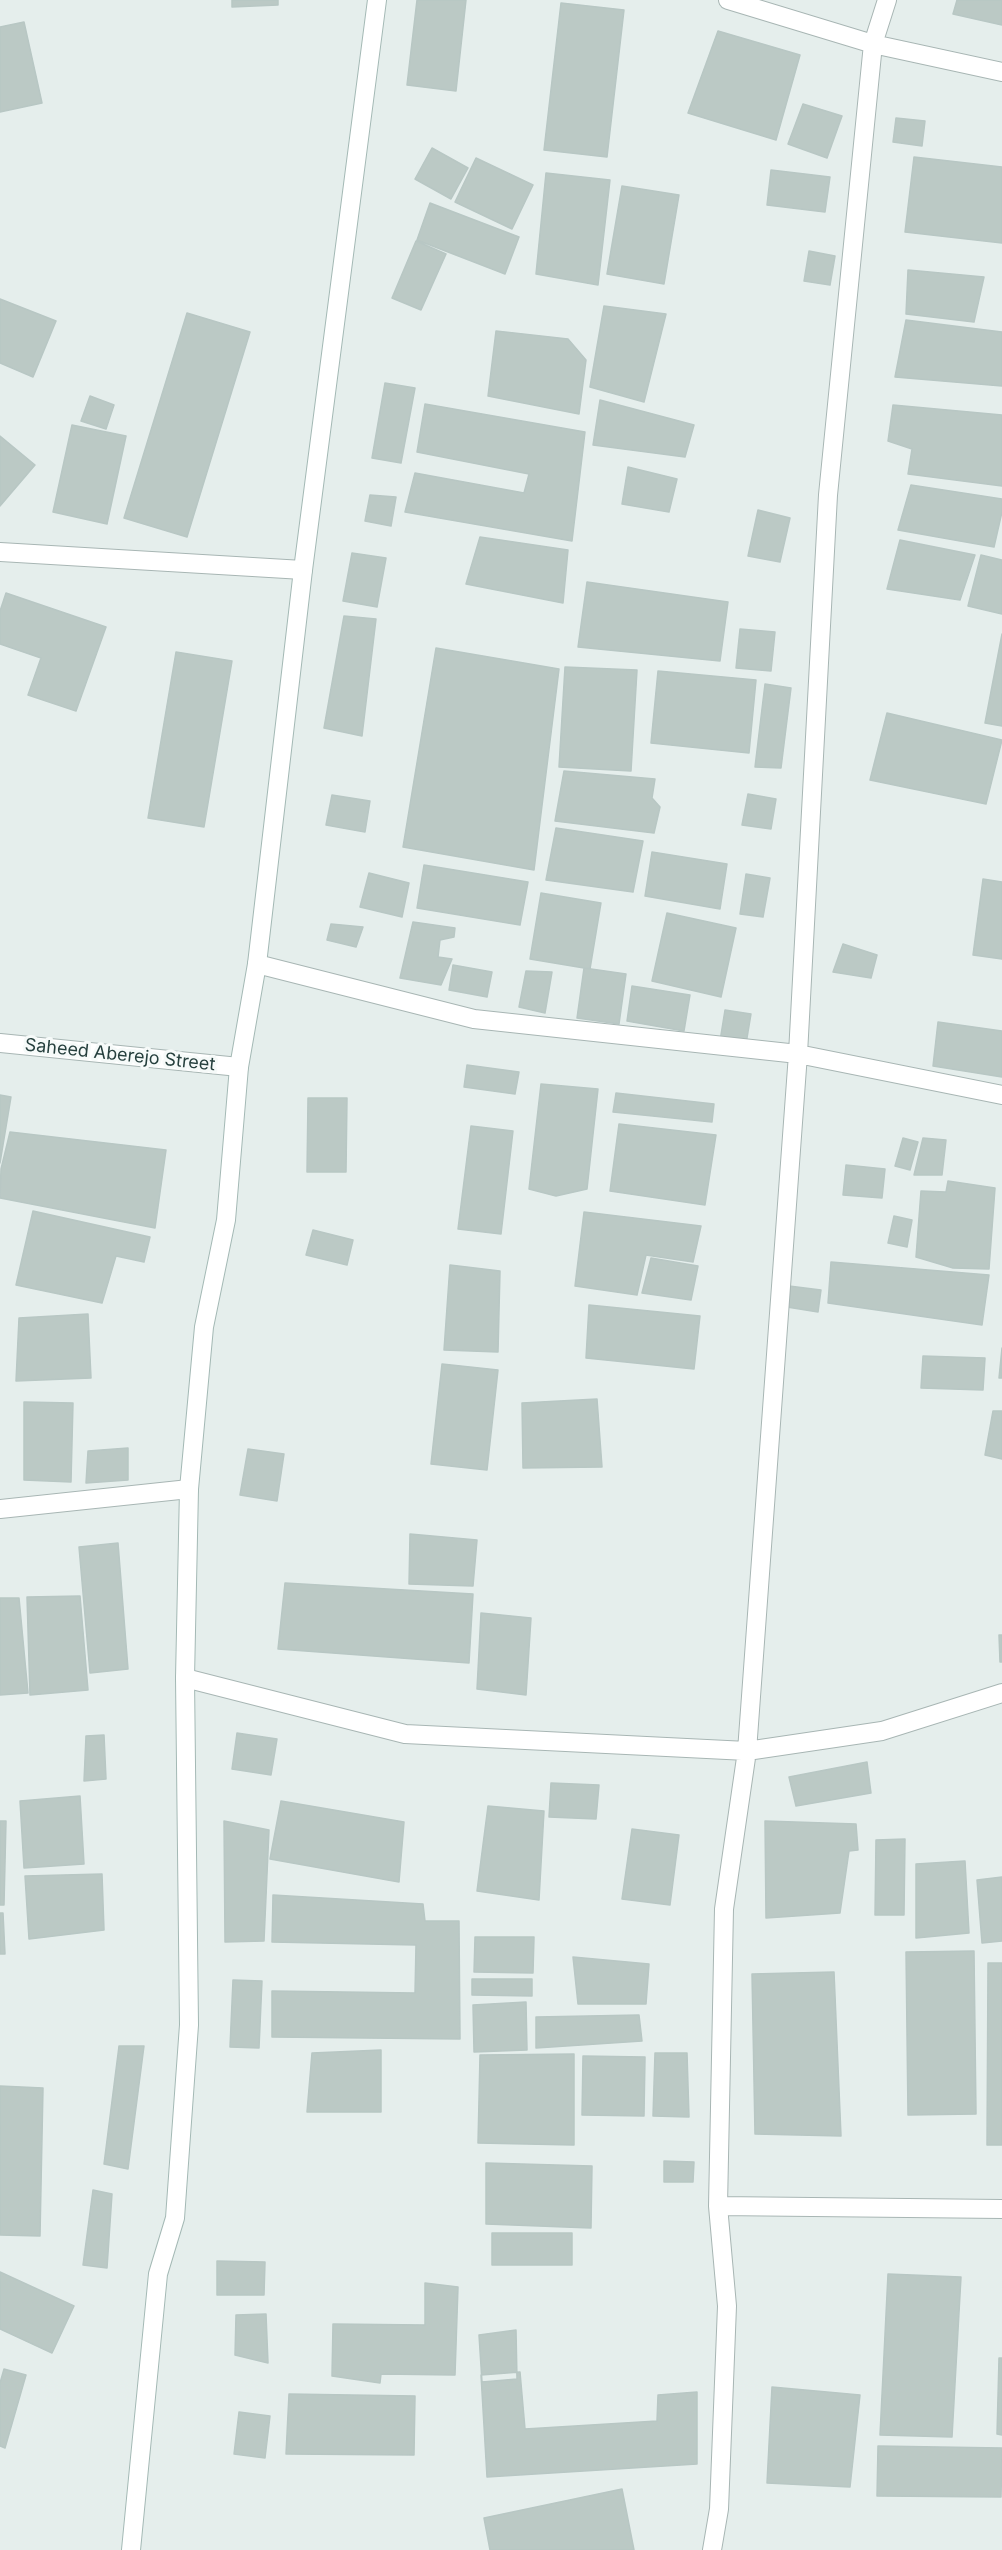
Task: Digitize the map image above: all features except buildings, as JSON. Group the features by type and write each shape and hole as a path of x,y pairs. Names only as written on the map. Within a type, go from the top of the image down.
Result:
{"street":[{"path":"131,2550 158,2274 176,2218 189,2025 185,1678 189,1489 204,1327 225,1220 239,1067 257,964 303,570 377,0"},
{"path":"728,0 873,45 1002,72"},
{"path":"712,2550 719,2509 727,2306 718,2206 724,1909 747,1751 798,1054 828,495 873,45 887,0"},
{"path":"0,552 303,570"},
{"path":"257,964 474,1019 798,1054 1002,1095"},
{"name":"Saheed Aberejo Street","path":"0,1043 239,1067"},
{"path":"0,1509 189,1489"},
{"path":"185,1678 405,1734 747,1751 882,1731 1002,1693"},
{"path":"718,2206 1002,2209"}]}
